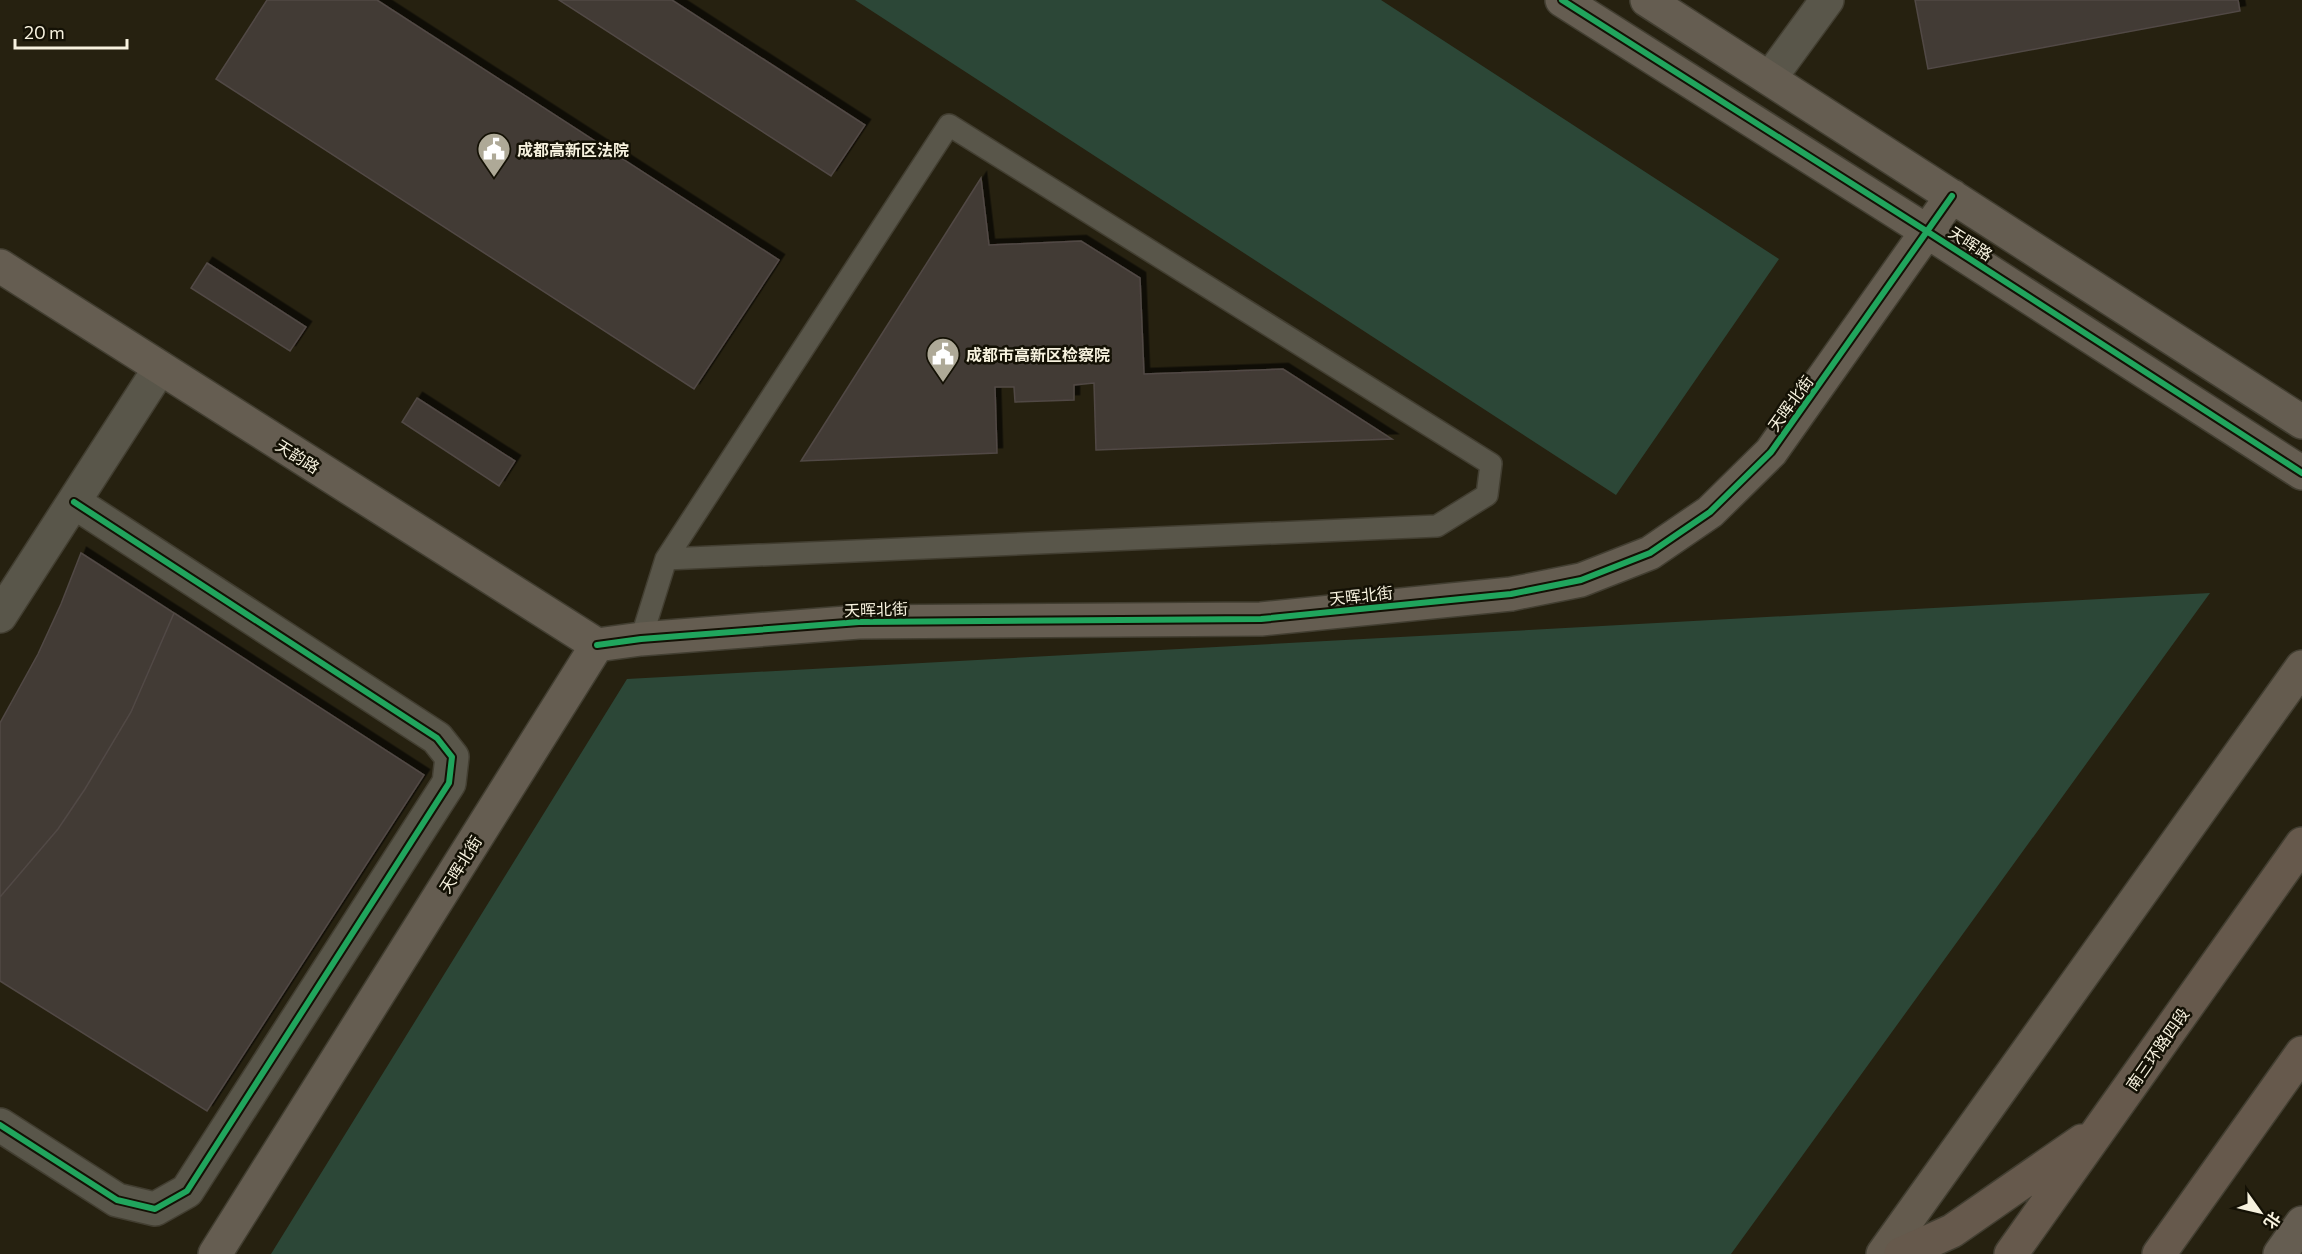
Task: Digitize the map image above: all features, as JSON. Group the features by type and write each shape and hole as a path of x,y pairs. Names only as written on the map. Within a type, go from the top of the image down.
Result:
{"highway":[{"name":"南三环路四段","path":"2011,1254 2302,844"},
{"path":"2160,1254 2302,1053"},
{"path":"1901,1254 1952,1231 2101,1128"},
{"path":"2190,1254 2204,1191"}],"main road":[{"path":"1883,1254 2302,667"}],"street":[{"name":"天晖路","path":"1562,0 2302,473"},
{"name":"天晖路","path":"1647,0 2302,422"},
{"path":"1770,78 1827,0"},
{"name":"天晖北街","path":"215,1254 597,645 641,639 860,622 1261,619 1511,594 1581,579 1650,553 1710,512 1771,452 1952,196"},
{"name":"天韵路","path":"0,266 597,645"},
{"path":"0,616 160,368"},
{"path":"0,1125 117,1200 155,1209 187,1191 449,783 452,757 437,738 74,502"},
{"path":"2280,1254 2302,1223"}],"lane":[{"path":"641,639 666,559 949,124 1491,464 1487,495 1437,526 666,559"}],"green space":[{"path":"855,0 1381,0 1779,259 1616,495"},
{"path":"2210,593 1731,1254 271,1254 627,679"}],"building":[{"path":"267,0 377,0 779,260 694,389 216,79"},
{"path":"559,0 672,0 865,125 831,176"},
{"path":"1915,0 2238,0 2240,11 1928,69"},
{"path":"981,178 989,245 1081,241 1140,278 1144,374 1283,369 1392,439 1096,450 1094,383 1074,385 1074,400 1015,402 1014,387 995,387 997,453 801,461"},
{"path":"207,263 306,327 290,351 191,288"},
{"path":"417,398 515,461 499,486 402,422"},
{"path":"81,553 174,613 131,712 85,789 58,829 0,897 0,723 38,654"},
{"path":"174,613 424,775 207,1111 0,981 0,897 58,829 85,789 131,712"}],"cycle path":[{"path":"1562,0 2302,473"},
{"path":"597,645 641,639 859,622 1261,619 1511,594 1581,580 1650,553 1710,512 1771,452 1952,196"},
{"path":"0,1125 117,1200 155,1209 187,1191 449,783 452,757 437,738 74,502"}],"place":[{"name":"成都高新区法院","path":"494,178"},
{"name":"成都市高新区检察院","path":"943,383"}]}
